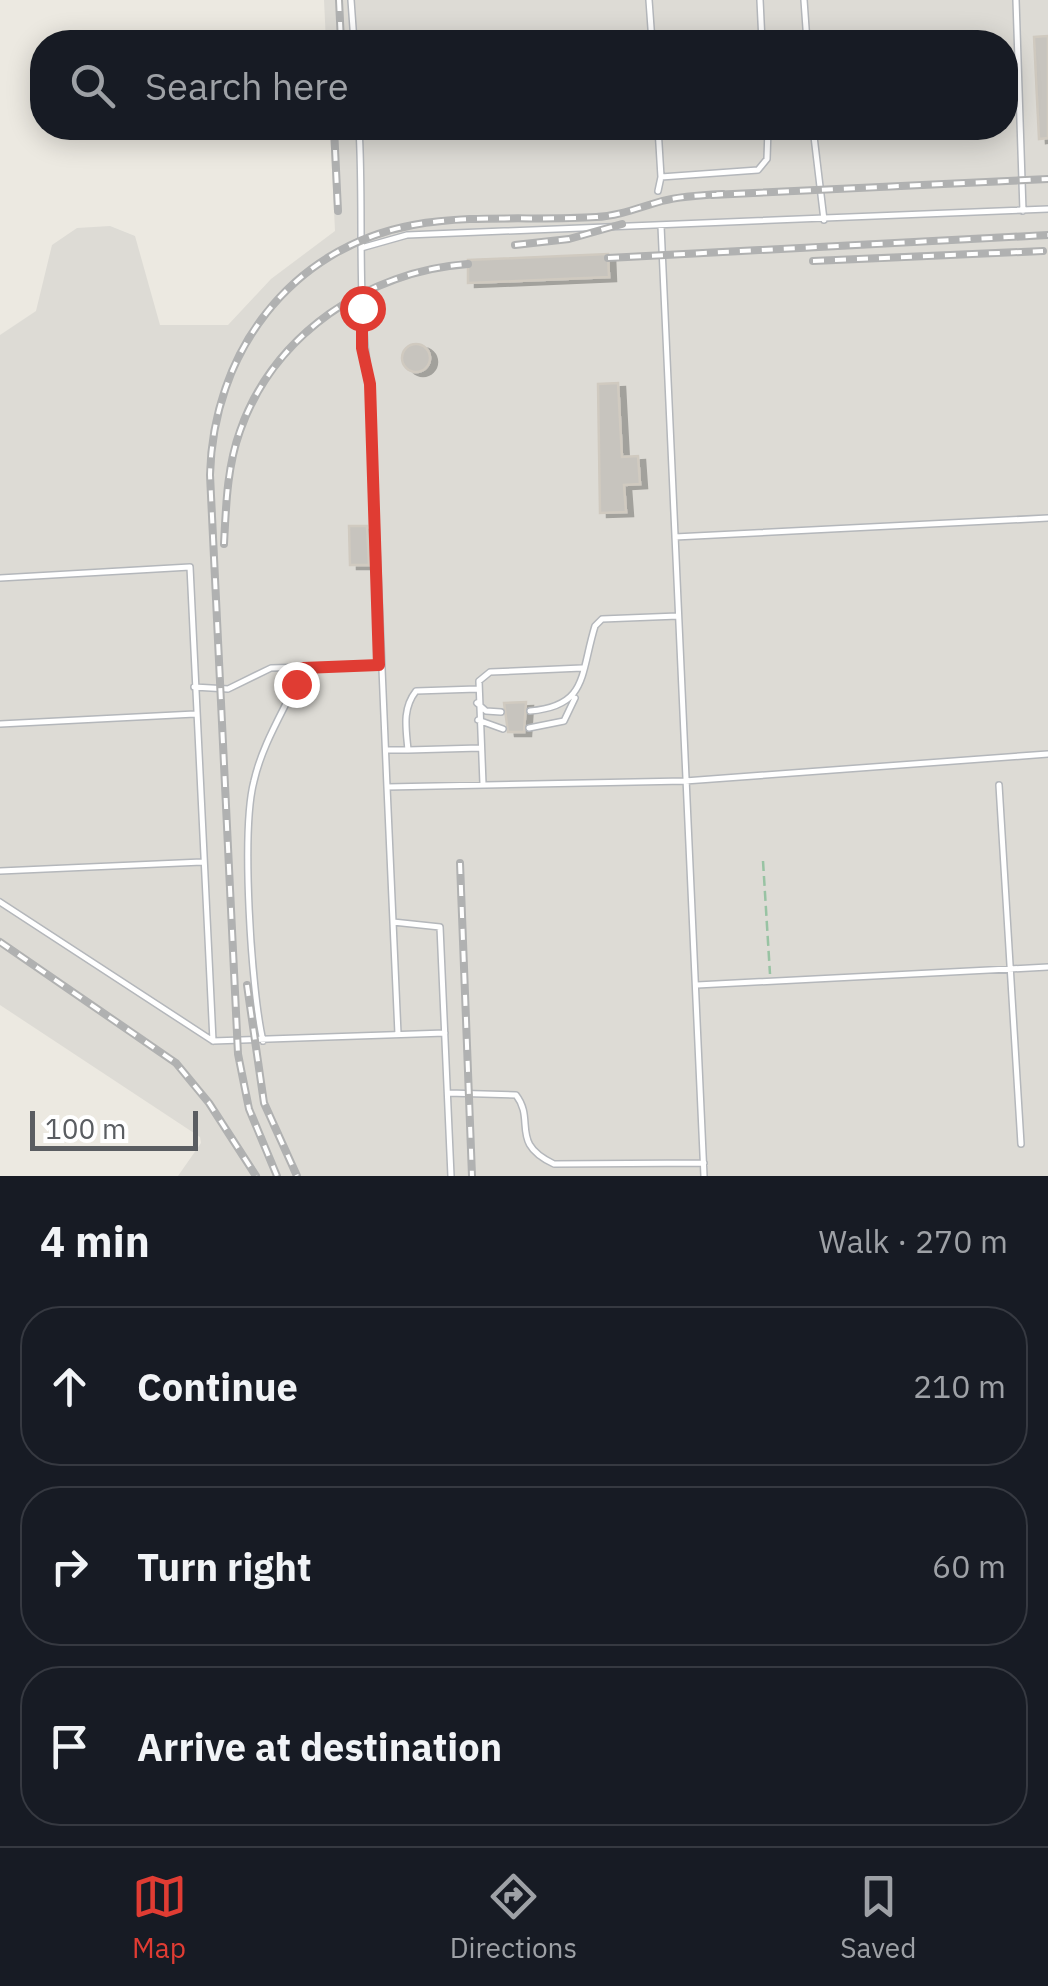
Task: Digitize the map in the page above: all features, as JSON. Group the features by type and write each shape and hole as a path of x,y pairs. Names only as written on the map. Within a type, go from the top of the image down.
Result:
{"lane":[{"path":"352,0 353,30"},
{"path":"650,0 651,30"},
{"path":"760,0 761,30"},
{"path":"804,0 806,30"},
{"path":"1016,0 1017,30"},
{"path":"1018,60 1023,210"},
{"path":"359,140 398,1034"},
{"path":"658,190 662,177 659,140"},
{"path":"662,177 758,170 769,152 768,140"},
{"path":"814,140 824,220"},
{"path":"361,248 407,235 1048,210"},
{"path":"661,226 704,1176"},
{"path":"674,537 1048,518"},
{"path":"0,578 190,568 213,1041"},
{"path":"529,728 564,721 602,619 678,616"},
{"path":"194,687 220,690 271,668 379,665"},
{"path":"263,1041 256,1000 250,805 258,764 303,668"},
{"path":"483,784 478,680 490,672 582,668"},
{"path":"408,750 405,722 408,702 416,691 477,688"},
{"path":"530,711 564,706 576,695"},
{"path":"477,703 486,710 501,712"},
{"path":"0,724 195,714"},
{"path":"478,720 503,728"},
{"path":"385,750 480,748"},
{"path":"387,787 686,781 1048,754"},
{"path":"999,785 1020,1144"},
{"path":"0,871 202,862"},
{"path":"0,902 213,1041 445,1033"},
{"path":"393,922 440,927 450,1176"},
{"path":"697,984 1048,967"},
{"path":"448,1093 516,1094 522,1103 524,1138 554,1164 704,1163"}],"path":[{"path":"764,862 771,980"}],"shaded area":[{"path":"324,0 1048,0 1048,1176 178,1176 201,1143 200,1137 0,1005 0,335 36,311 52,245 77,228 110,226 135,236 160,325 228,325 271,279 335,231 331,140 1018,140 1018,30 325,30"}],"building":[{"path":"1048,36 1048,138 1039,139 1034,37"},
{"path":"608,254 609,277 468,283 468,260"},
{"path":"416,344 426,348 430,358 426,368 416,372 406,368 402,358 406,348"},
{"path":"618,383 622,457 638,456 640,484 624,485 626,512 600,513 598,384"},
{"path":"349,526 367,526 369,565 350,565"},
{"path":"526,702 524,732 508,732 504,703"}],"railway":[{"path":"339,0 340,30"},
{"path":"335,140 338,211"},
{"path":"712,195 1048,179"},
{"path":"277,1176 249,1109 238,1054 210,475 214,430 243,349 266,313 295,282 329,257 369,237 436,222 605,216 670,199 723,194"},
{"path":"515,245 569,239 622,224"},
{"path":"608,258 1048,235"},
{"path":"813,261 1043,251"},
{"path":"224,544 232,458 255,396 276,365 301,337 361,294 395,279 468,264"},
{"path":"460,863 472,1176"},
{"path":"0,942 176,1063 209,1103 256,1176"},
{"path":"247,985 264,1103 297,1176"}],"route":[{"path":"296,684 303,668 379,665 370,384 362,348 362,308"}]}
